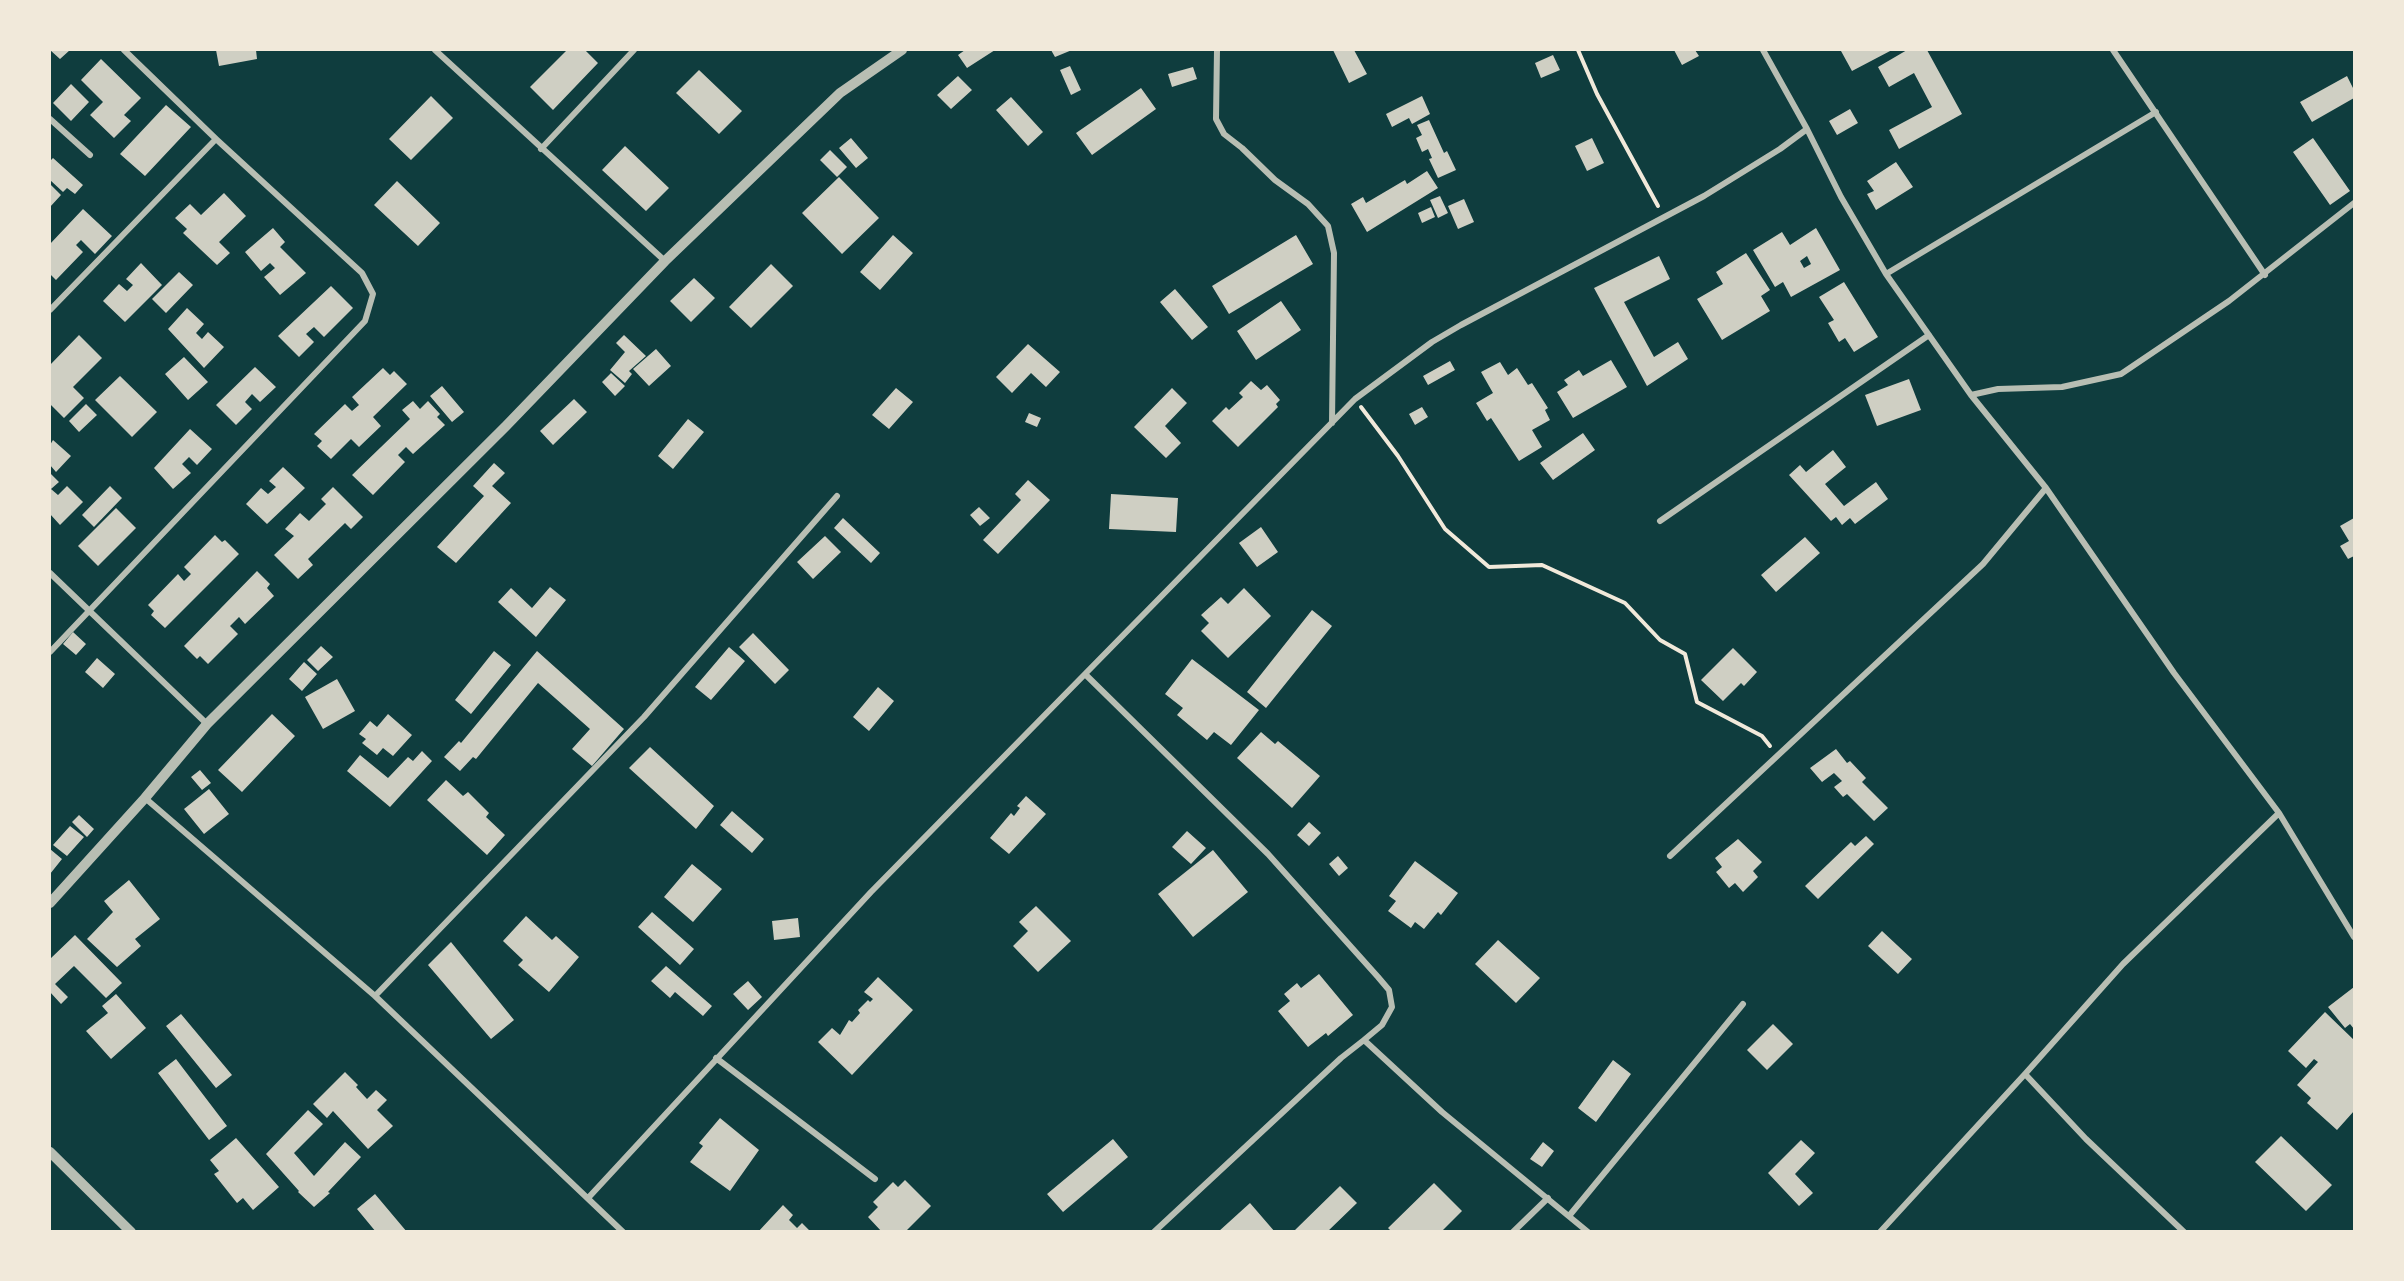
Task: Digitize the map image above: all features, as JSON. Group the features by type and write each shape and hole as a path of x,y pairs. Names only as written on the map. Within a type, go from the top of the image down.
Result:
{"street":[{"path":"50,652 89,608 365,321 373,294 362,273 123,50"},
{"path":"435,50 664,261"},
{"path":"541,148 634,50"},
{"path":"50,903 145,798 207,724 506,426 664,261 840,93 902,50"},
{"path":"1217,50 1216,119 1224,134 1275,180 1308,204 1328,226 1334,253 1332,424"},
{"path":"1762,50 1807,129 1841,197 1886,274 1971,395 2046,488 2174,673 2279,813 2355,937"},
{"path":"2113,50 2265,275"},
{"path":"1886,274 2156,112"},
{"path":"50,119 90,155"},
{"path":"588,1197 871,892 1355,399 1432,342 1665,218 1780,149 1807,129"},
{"path":"50,310 216,138"},
{"path":"1971,395 1998,389 2062,387 2121,374 2265,275 2355,203"},
{"path":"1660,521 1929,335"},
{"path":"1670,856 1983,564 2046,488"},
{"path":"375,996 644,717 837,496"},
{"path":"50,573 89,608 207,724"},
{"path":"1086,675 1269,854 1389,990 1392,1007 1382,1024 1341,1058 1154,1232"},
{"path":"145,798 375,996 623,1232"},
{"path":"1880,1232 2123,964 2279,813"},
{"path":"1569,1216 1743,1004"},
{"path":"1364,1040 1442,1112 1588,1232"},
{"path":"716,1058 875,1179"},
{"path":"2025,1074 2086,1139 2184,1232"},
{"path":"50,1152 131,1232"},
{"path":"1513,1232 1548,1198"}],"path":[{"path":"1578,50 1597,94 1665,218"},
{"path":"1355,399 1398,456 1445,529 1489,567 1542,565 1625,603 1660,640 1685,654 1697,702 1762,736 1778,755"}],"building":[{"path":"50,50 70,50 60,59"},
{"path":"216,50 256,50 257,59 219,66"},
{"path":"567,50 585,50 598,63 553,110 530,87"},
{"path":"965,50 995,50 967,68 958,55"},
{"path":"1051,50 1072,50 1055,57"},
{"path":"1333,50 1354,50 1367,74 1349,83"},
{"path":"1674,50 1695,50 1699,56 1682,65"},
{"path":"1892,50 1852,71 1841,51"},
{"path":"1907,50 1927,50 1962,114 1899,149 1889,130 1932,107 1914,73 1889,87 1878,67"},
{"path":"1553,55 1560,70 1541,78 1535,63"},
{"path":"101,59 141,98 124,115 131,121 114,138 90,115 103,102 81,80"},
{"path":"1070,66 1081,90 1071,95 1060,70"},
{"path":"1193,67 1197,79 1172,87 1168,74"},
{"path":"699,70 742,111 719,134 676,93"},
{"path":"958,76 972,90 951,109 937,95"},
{"path":"2347,76 2354,90 2354,98 2312,122 2300,102"},
{"path":"71,84 89,102 71,121 53,103"},
{"path":"1141,88 1156,109 1092,155 1076,133"},
{"path":"431,96 453,118 411,160 389,139"},
{"path":"1422,96 1430,114 1412,124 1409,118 1392,127 1386,114"},
{"path":"1011,97 1043,132 1028,146 996,110"},
{"path":"166,105 191,127 145,176 120,154"},
{"path":"1850,109 1858,123 1837,135 1829,121"},
{"path":"1429,120 1444,153 1447,151 1456,170 1438,178 1429,159 1432,158 1428,149 1422,152 1416,138 1422,135 1417,125"},
{"path":"851,138 868,158 856,168 839,148"},
{"path":"1592,138 1604,163 1587,171 1575,146"},
{"path":"2313,138 2350,191 2330,205 2293,152"},
{"path":"625,146 669,188 646,211 602,170"},
{"path":"830,150 847,167 837,177 820,160"},
{"path":"53,158 83,185 75,194 67,188 63,192 50,180 50,161"},
{"path":"1896,162 1913,187 1876,210 1867,194 1874,191 1867,181"},
{"path":"1427,171 1438,188 1367,232 1351,204 1363,197 1366,203 1405,180 1407,184"},
{"path":"839,177 879,218 842,254 802,213"},
{"path":"397,181 440,223 418,246 374,205"},
{"path":"50,184 61,195 50,207"},
{"path":"224,193 246,216 219,242 230,253 217,265 183,233 187,229 175,218 190,204 201,215"},
{"path":"1440,196 1448,213 1438,218 1430,200"},
{"path":"1464,199 1474,222 1458,229 1448,206"},
{"path":"1431,207 1435,217 1422,223 1418,213"},
{"path":"83,209 112,236 95,254 81,240 76,245 83,252 56,280 50,274 50,244"},
{"path":"273,228 285,242 280,247 306,273 280,295 264,277 275,268 270,263 261,271 245,252"},
{"path":"1816,228 1840,270 1791,297 1783,282 1775,287 1753,250 1782,232 1790,245","holes":["1807,256 1811,264 1804,268 1800,261"]},
{"path":"893,235 913,253 880,290 860,272"},
{"path":"1296,235 1313,264 1229,314 1212,286"},
{"path":"1746,253 1770,290 1761,296 1770,311 1722,340 1697,299 1723,284 1716,272"},
{"path":"1659,256 1670,279 1624,302 1654,357 1678,342 1688,359 1647,386 1594,288"},
{"path":"141,263 162,285 125,322 103,301 119,284 127,291 133,285 126,279"},
{"path":"771,264 793,286 751,328 729,307"},
{"path":"179,272 193,285 166,313 152,299"},
{"path":"694,278 715,298 691,322 670,301"},
{"path":"1844,282 1878,337 1854,352 1845,338 1839,342 1828,323 1834,320 1819,297"},
{"path":"331,286 353,308 324,337 314,327 306,334 314,342 299,357 278,336"},
{"path":"1175,289 1208,327 1192,340 1160,302"},
{"path":"1281,301 1301,330 1256,360 1237,331"},
{"path":"187,308 204,324 196,333 202,339 208,332 224,347 204,368 168,329"},
{"path":"79,335 102,358 73,387 84,398 64,418 50,404 50,365"},
{"path":"624,335 646,356 629,371 632,374 625,383 610,370 625,352 616,343"},
{"path":"1028,344 1060,372 1046,387 1031,373 1012,393 996,377"},
{"path":"656,349 671,366 649,386 633,369"},
{"path":"184,357 208,382 188,400 165,374"},
{"path":"1611,360 1627,387 1573,418 1557,392 1568,385 1564,380 1579,370 1583,376"},
{"path":"1450,361 1455,370 1428,385 1423,376"},
{"path":"1500,362 1508,375 1517,368 1528,385 1532,383 1548,408 1545,410 1550,420 1532,430 1542,447 1519,461 1491,418 1487,421 1476,403 1493,393 1481,372"},
{"path":"255,367 276,387 260,402 252,394 245,402 252,409 236,425 216,405"},
{"path":"383,368 390,375 394,371 407,384 373,417 381,426 359,447 351,439 331,459 317,446 322,441 314,434 345,404 352,411 359,405 352,397"},
{"path":"611,373 625,386 615,396 602,382"},
{"path":"120,376 157,412 132,437 95,400"},
{"path":"1909,379 1921,410 1877,426 1865,395"},
{"path":"1251,381 1261,390 1267,385 1280,400 1276,404 1278,407 1238,447 1212,421 1226,407 1229,410 1243,397 1239,393"},
{"path":"442,386 464,412 452,422 430,396"},
{"path":"896,388 913,402 889,429 872,415"},
{"path":"1172,388 1187,403 1165,426 1181,443 1166,458 1134,427"},
{"path":"574,399 587,412 553,445 540,431"},
{"path":"413,401 420,409 428,401 440,414 437,417 445,425 413,454 406,447 398,455 405,462 373,495 352,475 410,419 402,410"},
{"path":"86,404 97,415 79,432 69,421"},
{"path":"1422,407 1428,417 1415,425 1409,414"},
{"path":"1029,413 1041,418 1037,427 1025,422"},
{"path":"688,419 704,432 673,469 658,456"},
{"path":"190,429 212,449 197,465 189,457 182,464 191,473 173,489 154,468"},
{"path":"1583,433 1595,450 1553,480 1540,463"},
{"path":"53,440 71,456 56,472 50,465 50,445"},
{"path":"1833,450 1846,467 1825,484 1844,506 1876,482 1888,499 1855,524 1850,518 1842,525 1836,517 1831,521 1789,475 1800,465 1806,472"},
{"path":"494,463 505,473 492,486 511,503 456,563 437,547 484,496 473,486"},
{"path":"283,467 305,488 267,524 246,504 261,488 268,494 276,487 269,481"},
{"path":"50,473 59,482 51,489 58,495 67,486 83,502 60,525 50,514"},
{"path":"1028,480 1050,500 998,554 983,540 1021,500 1015,494"},
{"path":"110,486 122,498 94,527 82,515"},
{"path":"333,487 363,517 351,529 345,523 308,559 313,565 298,579 274,555 294,536 285,529 300,513 309,521 326,504 321,499"},
{"path":"1111,494 1178,498 1176,532 1109,529"},
{"path":"979,507 990,518 980,526 970,515"},
{"path":"116,508 136,528 98,566 78,546"},
{"path":"843,518 880,553 871,563 834,528"},
{"path":"2354,518 2354,556 2348,559 2340,546 2349,541 2340,526"},
{"path":"1261,527 1278,552 1257,567 1239,543"},
{"path":"215,535 222,542 225,540 239,554 165,628 151,615 154,611 148,605 178,574 184,581 191,574 184,567"},
{"path":"825,536 841,552 813,579 797,562"},
{"path":"1805,537 1820,553 1776,592 1761,575"},
{"path":"257,571 270,584 267,588 274,596 245,624 239,617 230,626 238,634 208,664 200,656 197,659 184,646"},
{"path":"550,587 566,600 536,637 498,602 511,588 532,608"},
{"path":"1244,588 1271,616 1228,658 1201,631 1209,623 1201,615 1221,597 1228,604"},
{"path":"1312,610 1332,626 1266,708 1247,692"},
{"path":"73,632 86,644 76,655 63,644"},
{"path":"753,633 789,670 775,684 739,647"},
{"path":"321,646 333,657 318,671 307,660"},
{"path":"729,647 745,661 711,700 695,687"},
{"path":"1733,648 1757,672 1744,686 1741,683 1723,701 1701,680"},
{"path":"494,651 511,665 471,714 455,700"},
{"path":"537,651 624,729 592,766 572,749 590,729 538,683 476,759 473,757 460,771 444,757 459,741 461,743"},
{"path":"97,658 115,674 103,688 85,672"},
{"path":"1192,659 1259,710 1231,745 1214,732 1207,740 1177,715 1183,708 1165,694"},
{"path":"304,662 317,674 302,691 289,679"},
{"path":"337,679 355,711 323,729 305,697"},
{"path":"878,687 894,701 869,731 853,717"},
{"path":"272,714 295,736 242,792 218,770"},
{"path":"388,714 412,735 393,756 383,748 377,755 362,743 366,739 359,734 370,721 377,727"},
{"path":"1261,732 1275,744 1278,741 1320,776 1292,808 1237,758"},
{"path":"650,747 714,806 696,829 629,768"},
{"path":"1836,749 1847,763 1850,761 1866,778 1862,782 1888,808 1874,821 1847,794 1843,797 1834,787 1842,781 1834,773 1822,782 1810,768"},
{"path":"422,751 432,761 390,807 347,771 360,755 388,778 408,757 413,761"},
{"path":"200,770 211,783 202,790 191,777"},
{"path":"446,780 463,796 468,792 489,813 486,817 505,835 487,855 427,800"},
{"path":"209,789 229,814 204,834 184,809"},
{"path":"1026,796 1046,814 1009,854 990,838 1011,813 1014,816 1020,808 1017,806"},
{"path":"732,811 764,839 752,853 720,825"},
{"path":"79,815 94,829 87,837 72,822"},
{"path":"1309,822 1321,833 1309,846 1297,835"},
{"path":"70,826 84,837 67,856 53,845"},
{"path":"1187,831 1206,848 1191,864 1172,847"},
{"path":"1866,836 1874,844 1818,899 1805,886 1851,842 1855,846"},
{"path":"1738,839 1762,862 1753,871 1758,877 1743,892 1735,883 1729,888 1716,872 1722,867 1715,858"},
{"path":"50,849 62,859 50,874"},
{"path":"1213,850 1248,892 1193,937 1158,894"},
{"path":"1338,856 1348,868 1339,876 1329,864"},
{"path":"1415,861 1458,893 1441,915 1438,912 1424,929 1415,922 1411,928 1388,911 1396,901 1389,896"},
{"path":"692,864 722,889 693,922 664,897"},
{"path":"129,880 160,919 135,939 141,946 117,967 87,939 113,912 104,901"},
{"path":"1036,906 1071,941 1038,972 1013,946 1028,931 1019,922"},
{"path":"652,912 694,949 680,965 638,927"},
{"path":"526,916 552,940 556,936 579,957 549,992 518,965 523,960 503,941"},
{"path":"798,918 800,937 774,940 772,921"},
{"path":"1882,931 1912,959 1898,974 1868,946"},
{"path":"75,935 122,983 106,998 74,966 55,984 68,997 61,1004 50,992 50,959"},
{"path":"1498,940 1540,978 1516,1003 1475,964"},
{"path":"451,942 514,1020 491,1039 428,965"},
{"path":"666,966 712,1006 703,1016 675,992 670,998 651,981"},
{"path":"1319,974 1353,1015 1328,1036 1326,1033 1308,1047 1278,1011 1290,1001 1284,994 1297,983 1301,988"},
{"path":"878,977 913,1010 852,1075 818,1042 832,1028 840,1035 849,1020 852,1022 860,1013 858,1010 868,1000 870,1002 873,999 864,992"},
{"path":"748,981 762,997 748,1010 733,994"},
{"path":"2354,987 2354,1029 2350,1024 2345,1028 2328,1007"},
{"path":"116,994 146,1028 111,1059 86,1031 108,1013 102,1006"},
{"path":"2325,1012 2354,1040 2354,1111 2337,1130 2307,1103 2311,1098 2297,1085 2318,1062 2314,1059 2306,1068 2288,1051"},
{"path":"181,1014 232,1075 216,1088 166,1026"},
{"path":"1773,1024 1793,1044 1767,1070 1747,1050"},
{"path":"176,1059 227,1126 209,1140 158,1073"},
{"path":"1613,1060 1631,1074 1596,1122 1578,1108"},
{"path":"345,1072 358,1085 356,1087 367,1099 376,1090 387,1100 377,1110 393,1126 368,1149 333,1111 327,1118 313,1104"},
{"path":"308,1110 323,1124 294,1153 314,1176 345,1142 361,1157 328,1192 330,1193 314,1207 266,1154"},
{"path":"720,1118 759,1150 730,1191 690,1162 703,1146 699,1143"},
{"path":"2281,1136 2332,1185 2306,1211 2255,1162"},
{"path":"236,1138 279,1187 253,1210 243,1198 237,1203 214,1174 219,1171 210,1160"},
{"path":"1113,1139 1128,1157 1063,1212 1047,1194"},
{"path":"1801,1140 1815,1153 1795,1174 1813,1193 1799,1206 1768,1173"},
{"path":"1543,1142 1554,1151 1542,1167 1530,1159"},
{"path":"905,1180 931,1206 905,1232 882,1232 868,1217 878,1207 873,1202 893,1182 898,1187"},
{"path":"1434,1183 1462,1211 1441,1232 1392,1232 1388,1228"},
{"path":"1340,1186 1357,1203 1327,1232 1297,1232 1295,1230"},
{"path":"375,1194 407,1232 376,1232 357,1209"},
{"path":"1250,1203 1275,1232 1218,1232"},
{"path":"783,1205 793,1215 789,1220 797,1228 802,1223 811,1232 758,1232"}]}
